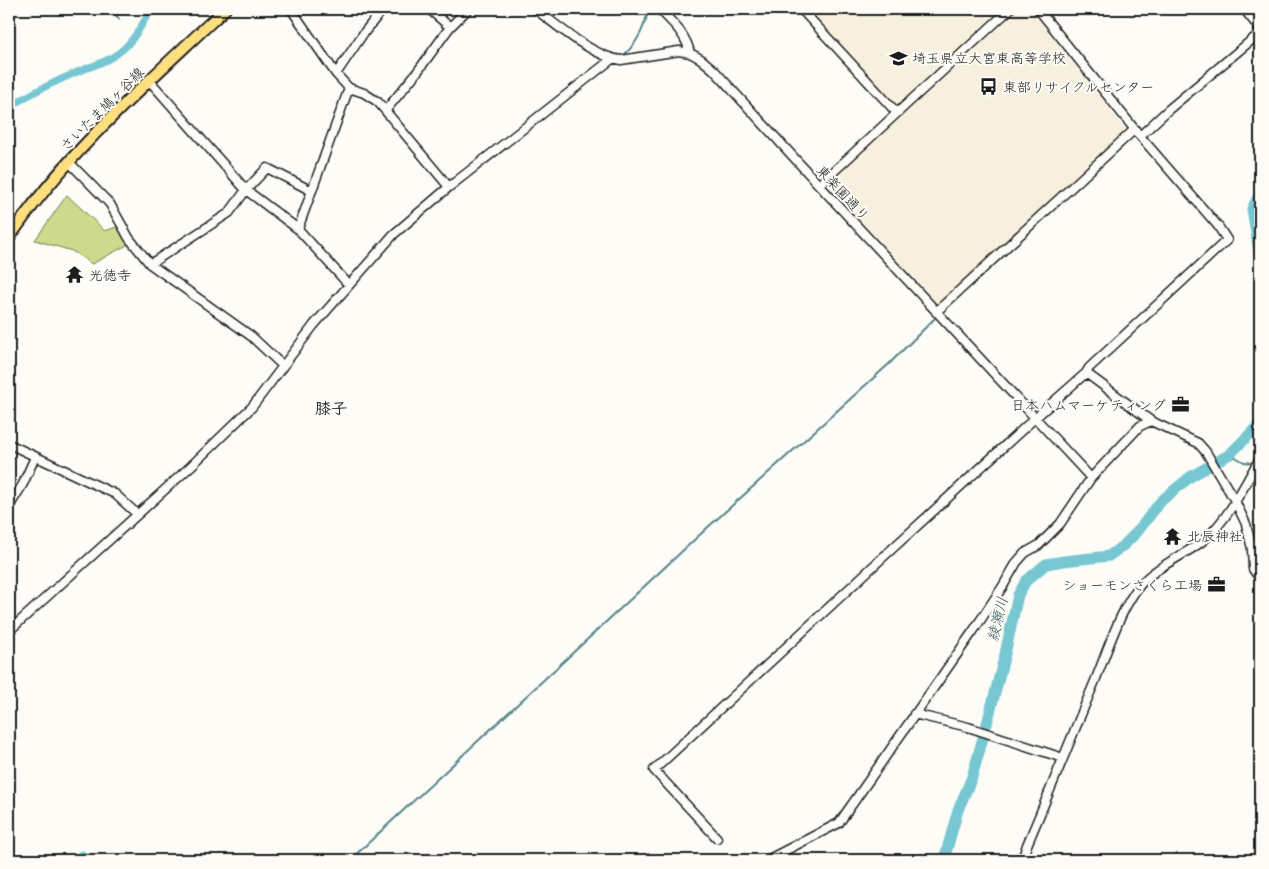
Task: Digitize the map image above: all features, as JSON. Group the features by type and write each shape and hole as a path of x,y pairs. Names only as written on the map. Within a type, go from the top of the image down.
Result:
{"main road":[{"name":"さいたま鳩ヶ谷線","path":"9,238 44,191 104,124 225,9"}],"street":[{"path":"291,9 336,74 349,88 364,93 378,102 449,187"},
{"path":"336,74 383,9"},
{"path":"429,9 450,27"},
{"path":"386,110 418,71 450,27 468,9"},
{"path":"535,9 592,49 612,59 633,58 669,52 690,53 688,42 678,28 659,9"},
{"path":"801,9 897,113"},
{"path":"819,185 1010,9"},
{"path":"717,838 654,770 1086,373 1227,240 1218,226 1137,133 1038,9"},
{"path":"1244,9 1260,29"},
{"path":"936,312 1137,133 1168,110 1260,33"},
{"name":"東楽園通り","path":"690,53 714,70 1091,478"},
{"path":"9,631 191,466 252,407 314,325 394,234 449,187 612,59"},
{"path":"150,80 246,190 298,229 349,285"},
{"path":"298,229 349,88"},
{"path":"69,162 110,204 129,238 150,264 251,336 282,366"},
{"path":"150,264 229,213 246,190 267,168 312,191"},
{"path":"1086,373 1151,421 1198,443 1206,452 1235,501 1250,535 1252,569 1260,579"},
{"path":"766,860 839,823 974,630 1003,586 1016,562 1039,545 1060,524 1091,478 1140,426 1151,421"},
{"path":"9,444 115,494 138,514"},
{"path":"9,507 23,484 35,457"},
{"path":"1022,860 1113,636 1133,596 1140,585 1155,572 1206,538 1223,519 1260,459"},
{"path":"914,714 968,727 1063,758"}],"shaded area":[{"name":"埼玉県立大宮東高等学校","path":"804,9 1000,9 895,108"},
{"name":"東部リサイクルセンター","path":"1019,9 1030,9 1126,130 937,304 828,184"}],"green space":[{"path":"67,195 105,231 119,226 129,244 92,264 72,251 35,240"}],"waterway":[{"path":"111,9 119,19"},
{"path":"9,108 42,89 117,54 134,36 151,9"},
{"path":"625,54 634,44 640,33 649,9"},
{"name":"綾瀬川","path":"1260,193 1252,209 1260,258"},
{"path":"941,313 1050,213"},
{"path":"350,860 706,529 889,364 937,316"},
{"name":"綾瀬川","path":"944,860 958,810 972,777 988,720 1018,595 1026,581 1046,564 1109,556 1138,531 1161,501 1190,477 1230,454 1260,424"},
{"path":"1230,454 1244,462 1253,463"},
{"path":"77,860 82,856"}],"place":[{"name":"埼玉県立大宮東高等学校","path":"898,58"},
{"name":"東部リサイクルセンター","path":"989,87"},
{"name":"光徳寺","path":"75,275"},
{"name":"日本ハムマーケティング","path":"1180,405"},
{"name":"北辰神社","path":"1173,536"},
{"name":"ショーモンさくら工場","path":"1216,585"}],"district":[{"name":"膝子","path":"331,408"}]}
